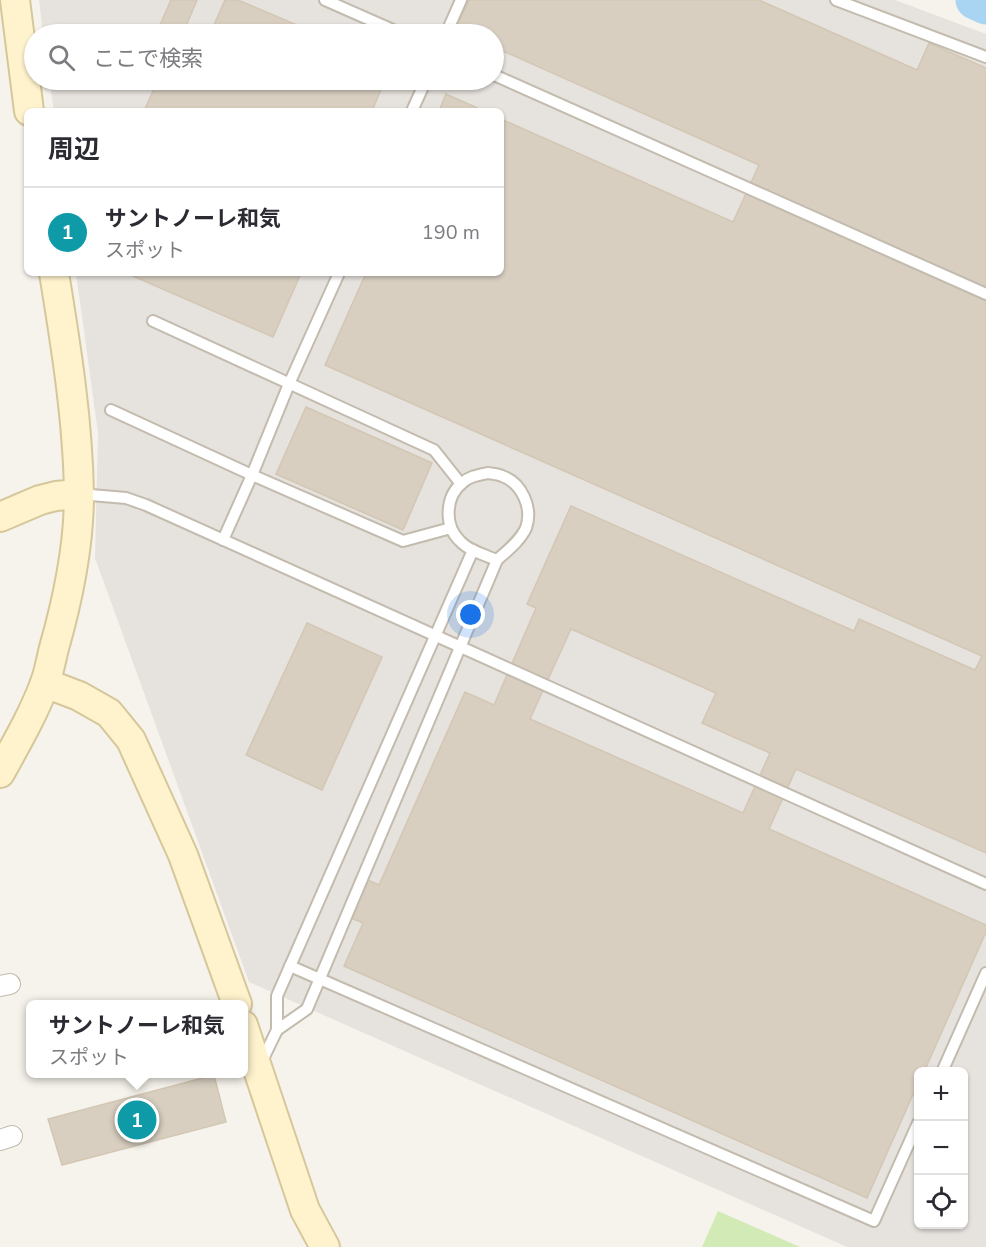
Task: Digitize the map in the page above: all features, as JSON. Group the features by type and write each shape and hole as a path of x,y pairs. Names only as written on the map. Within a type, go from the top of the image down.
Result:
{"street":[{"path":"15,0 24,71"},
{"path":"26,90 29,108"},
{"path":"0,773 20,738 45,683 63,619 78,521 76,434 54,276"},
{"path":"0,517 40,500 79,494"},
{"path":"45,683 79,696 109,713 131,740 183,855 235,1000"},
{"path":"248,1040 305,1210 325,1247"}],"lane":[{"path":"325,0 379,24"},
{"path":"450,24 461,0"},
{"path":"836,0 986,57"},
{"path":"504,79 986,294"},
{"path":"413,108 421,90"},
{"path":"223,540 338,276"},
{"path":"153,321 434,450 460,484"},
{"path":"111,410 403,541 451,528"},
{"path":"277,1030 307,1009 497,560 518,540 526,527 528,511 525,496 516,484 503,476 488,473 473,476 460,484 452,497 448,512 451,528 460,541 473,550 497,560"},
{"path":"79,494 126,498 146,505 986,884"},
{"path":"258,1069 277,1030 277,996 473,550"},
{"path":"290,966 874,1221 914,1132"},
{"path":"944,1067 986,973"}],"shaded area":[{"path":"39,0 895,0 986,34 986,1247 847,1247 249,982 95,558 98,433 76,276 504,276 504,108 54,108 51,90 504,90 504,24 42,24"}],"green space":[{"path":"718,1211 800,1247 702,1247"}],"building":[{"path":"171,0 197,0 187,24 160,24"},
{"path":"225,0 238,0 294,24 214,24"},
{"path":"469,0 759,0 917,70 929,43 986,68 986,853 796,769 769,829 986,925 986,932 926,1067 914,1067 914,1092 867,1198 344,966 363,923 351,918 368,880 379,885 465,692 494,705 536,608 527,604 571,506 854,631 859,619 975,670 982,656 325,365 365,276 504,276 504,120 733,222 759,165 504,51 504,24 458,24","holes":["571,629 716,693 702,723 770,753 743,813 530,719"]},
{"path":"153,90 381,90 373,108 145,108"},
{"path":"446,94 477,108 440,108"},
{"path":"133,276 300,276 273,337"},
{"path":"306,407 432,463 403,530 276,474"},
{"path":"307,623 382,657 322,790 246,755"},
{"path":"203,1078 215,1078 226,1122 62,1165 48,1119"}],"waterway":[{"path":"975,0 986,5"}],"place":[{"name":"サントノーレ和気","path":"137,1120"}]}
